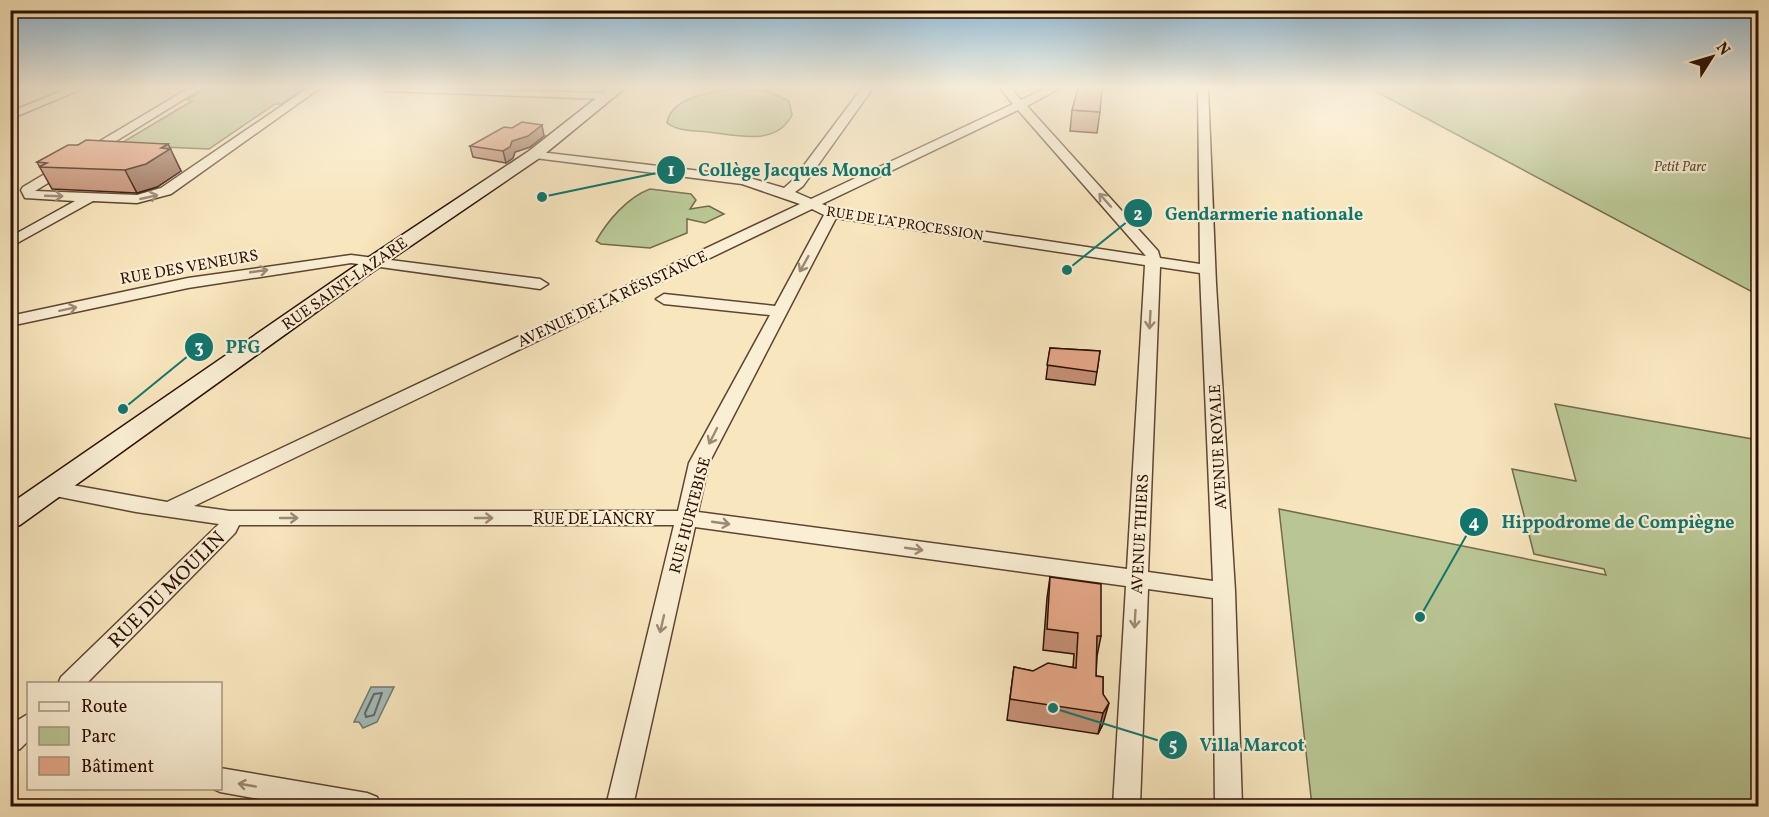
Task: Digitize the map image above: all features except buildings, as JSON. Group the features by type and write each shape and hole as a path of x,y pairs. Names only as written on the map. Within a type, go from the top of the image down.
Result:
{"main road":[{"name":"RUE SAINT-LAZARE","path":"10,518 376,261 534,154 570,126"}],"street":[{"path":"134,126 28,190 30,195 137,199 166,191 260,126"},
{"path":"786,193 798,183 840,126"},
{"name":"AVENUE DE LA RÉSISTANCE","path":"170,509 975,126"},
{"path":"1039,126 1153,254 1153,261"},
{"name":"AVENUE ROYALE","path":"1204,126 1208,270 1224,591 1229,807"},
{"name":"RUE DE LA PROCESSION","path":"534,154 743,180 786,193 832,213 1208,270"},
{"path":"10,243 91,197"},
{"name":"RUE HURTEBISE","path":"620,807 699,463 832,213"},
{"name":"RUE DES VENEURS","path":"10,321 229,276 351,259 540,284"},
{"name":"AVENUE THIERS","path":"1126,807 1153,261"},
{"path":"664,299 778,311"},
{"name":"RUE DE LANCRY","path":"50,488 230,518 686,518 1224,591"},
{"name":"RUE DU MOULIN","path":"72,682 228,528 230,518"},
{"path":"222,780 367,807"}],"green space":[{"path":"150,126 243,126 209,149 118,145"},
{"path":"673,126 784,126 776,132 754,137"},
{"name":"Petit Parc","path":"1441,126 1758,126 1758,295"},
{"path":"650,189 691,194 696,200 690,209 709,206 724,214 705,223 687,219 687,233 650,248 601,244 596,241 619,210"},
{"path":"1555,404 1758,440 1758,806 1312,806 1279,509 1606,575 1604,569 1534,554 1512,469 1576,481"}],"water":[{"path":"371,687 394,687 377,722 363,728 359,722 354,722"}],"place":[{"name":"Collège Jacques Monod","path":"542,197"},
{"name":"Gendarmerie nationale","path":"1067,270"},
{"name":"PFG","path":"123,409"},
{"name":"Hippodrome de Compiègne","path":"1420,617"},
{"name":"Villa Marcot","path":"1053,708"}]}
